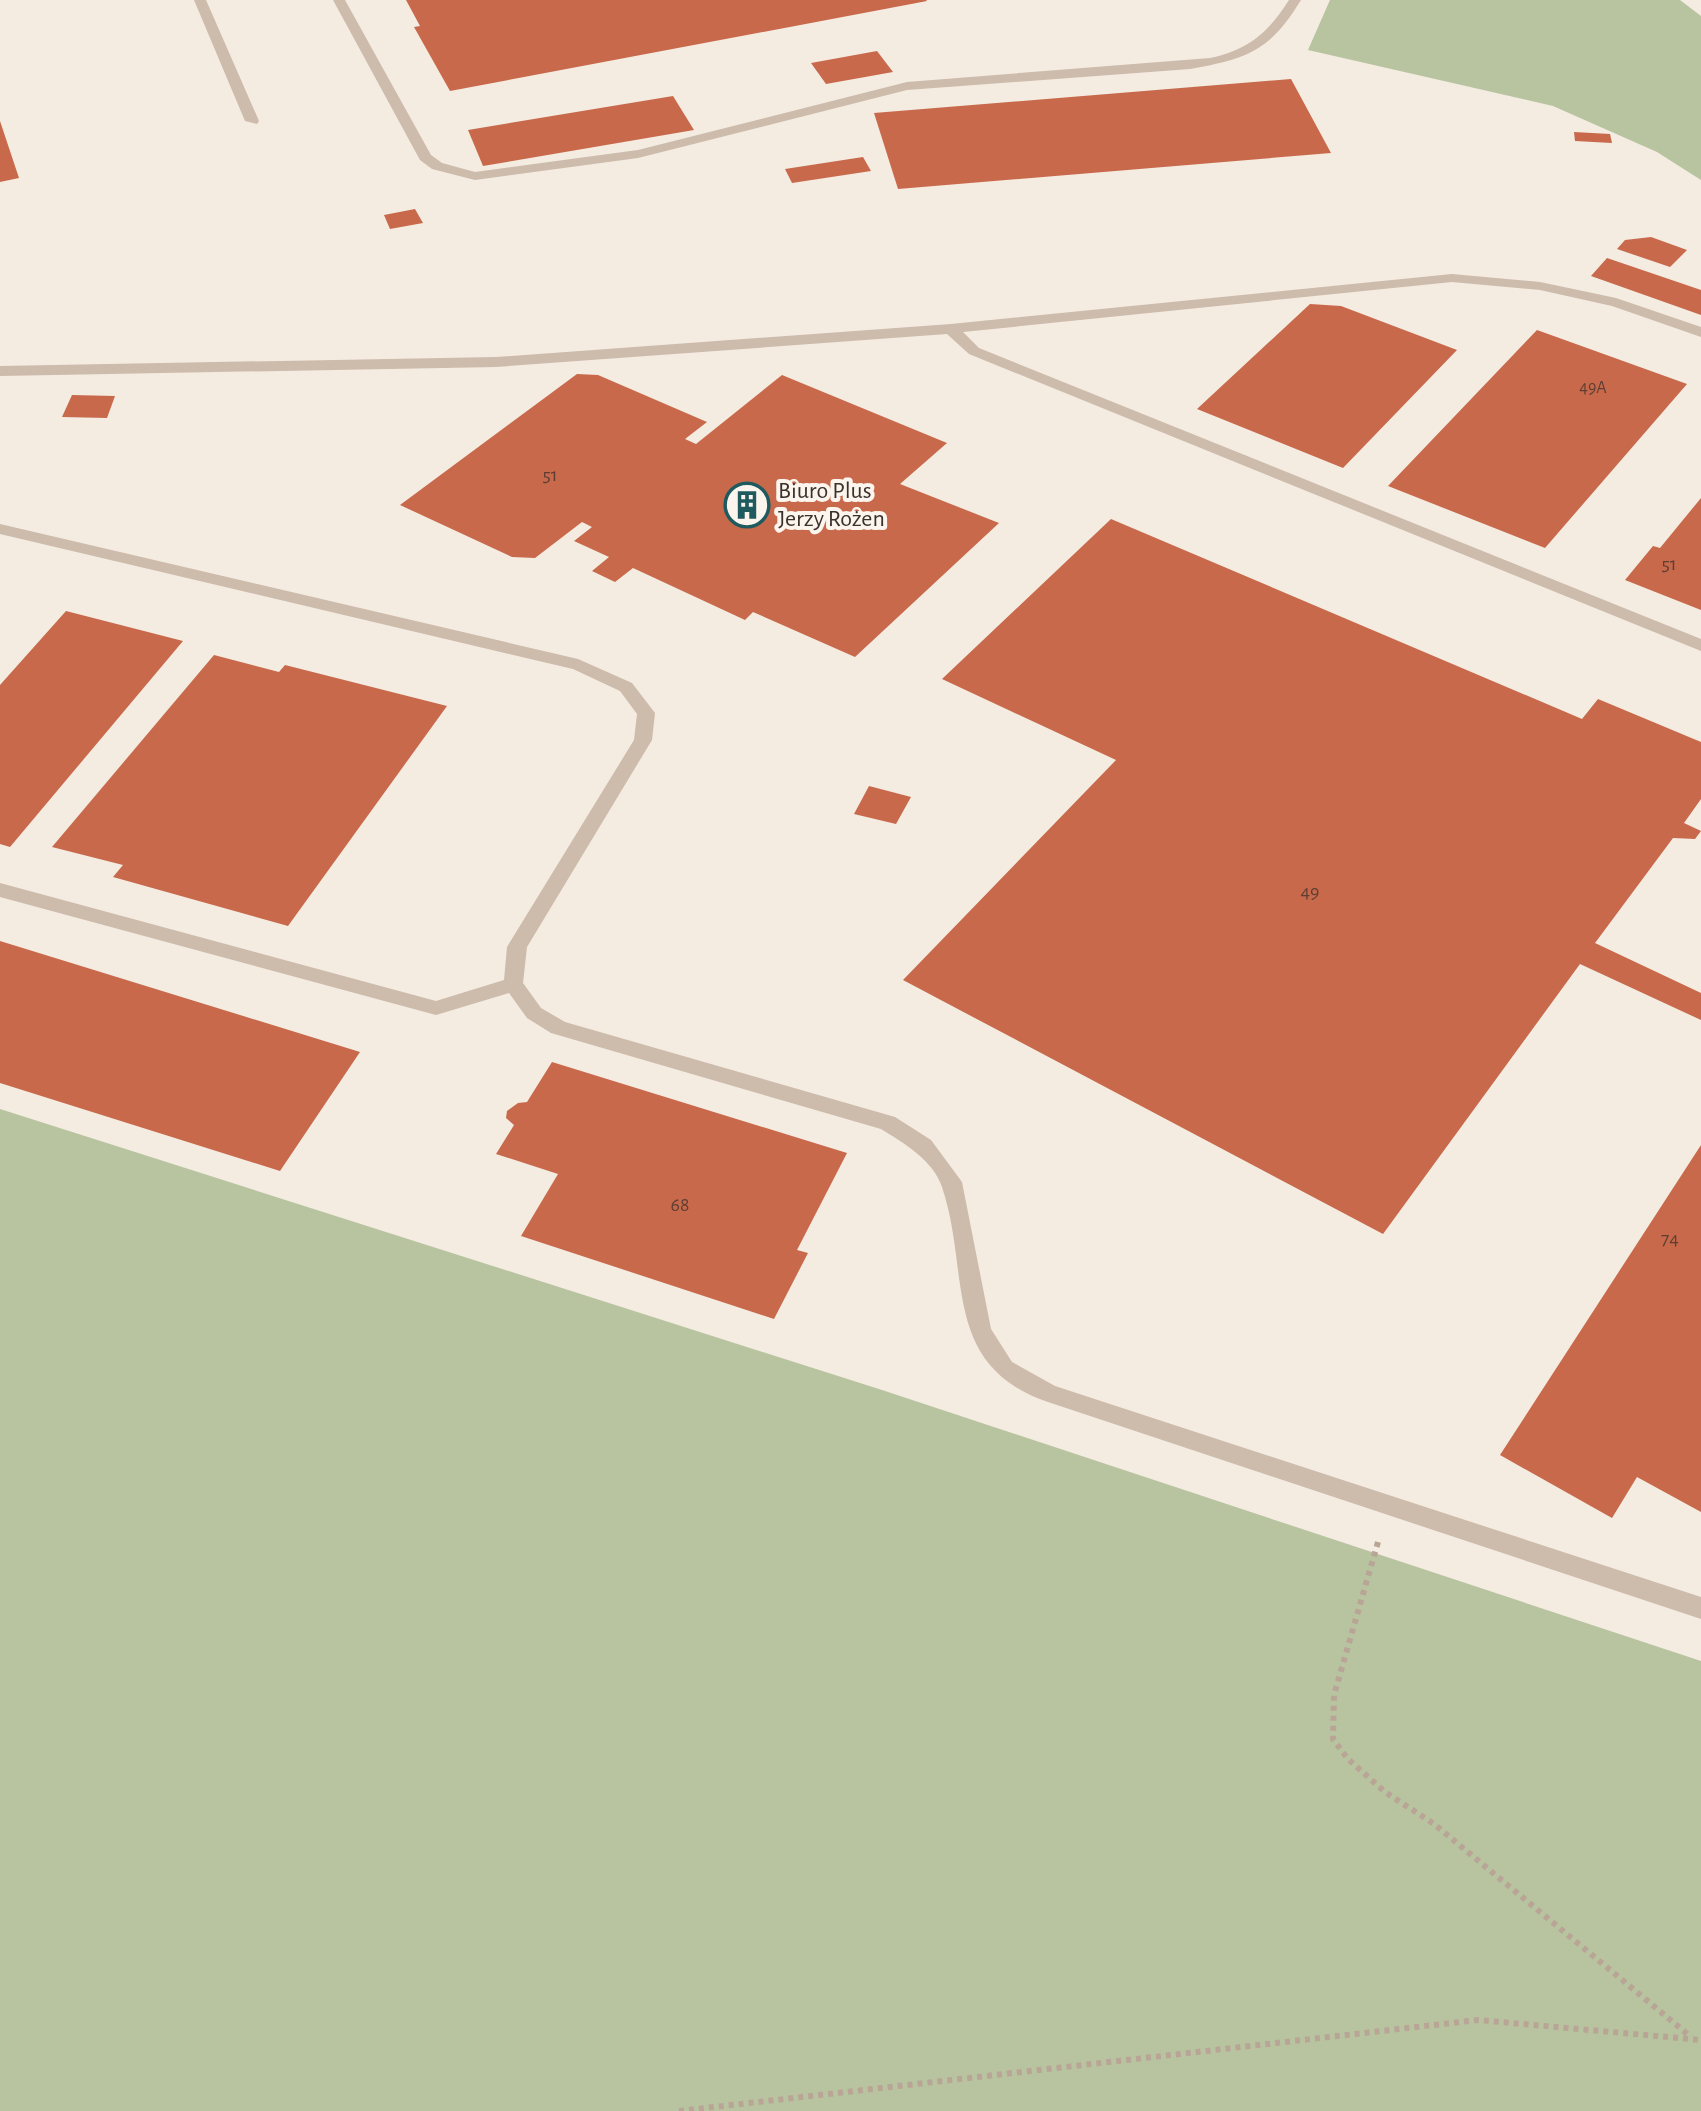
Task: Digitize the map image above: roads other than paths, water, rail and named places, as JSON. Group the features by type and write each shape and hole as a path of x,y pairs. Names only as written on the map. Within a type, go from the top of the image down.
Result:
{"lane":[{"path":"200,0 252,121"},
{"path":"339,0 425,157 437,166 475,176 695,142 907,86 1190,65 1230,59 1249,52 1276,32 1295,0"},
{"path":"0,371 496,362 951,329 1452,278 1540,286 1616,302 1701,332"},
{"path":"951,329 974,351 1701,645"},
{"path":"0,529 578,665 626,687 646,713 643,740 517,947 513,984 534,1013 558,1028 888,1123 924,1146 952,1182 980,1331 1004,1369 1048,1393 1388,1508 1701,1608"},
{"path":"0,890 436,1008 513,984"}],"place":[{"name":"Biuro Plus Jerzy Rożen","path":"747,505"}]}
